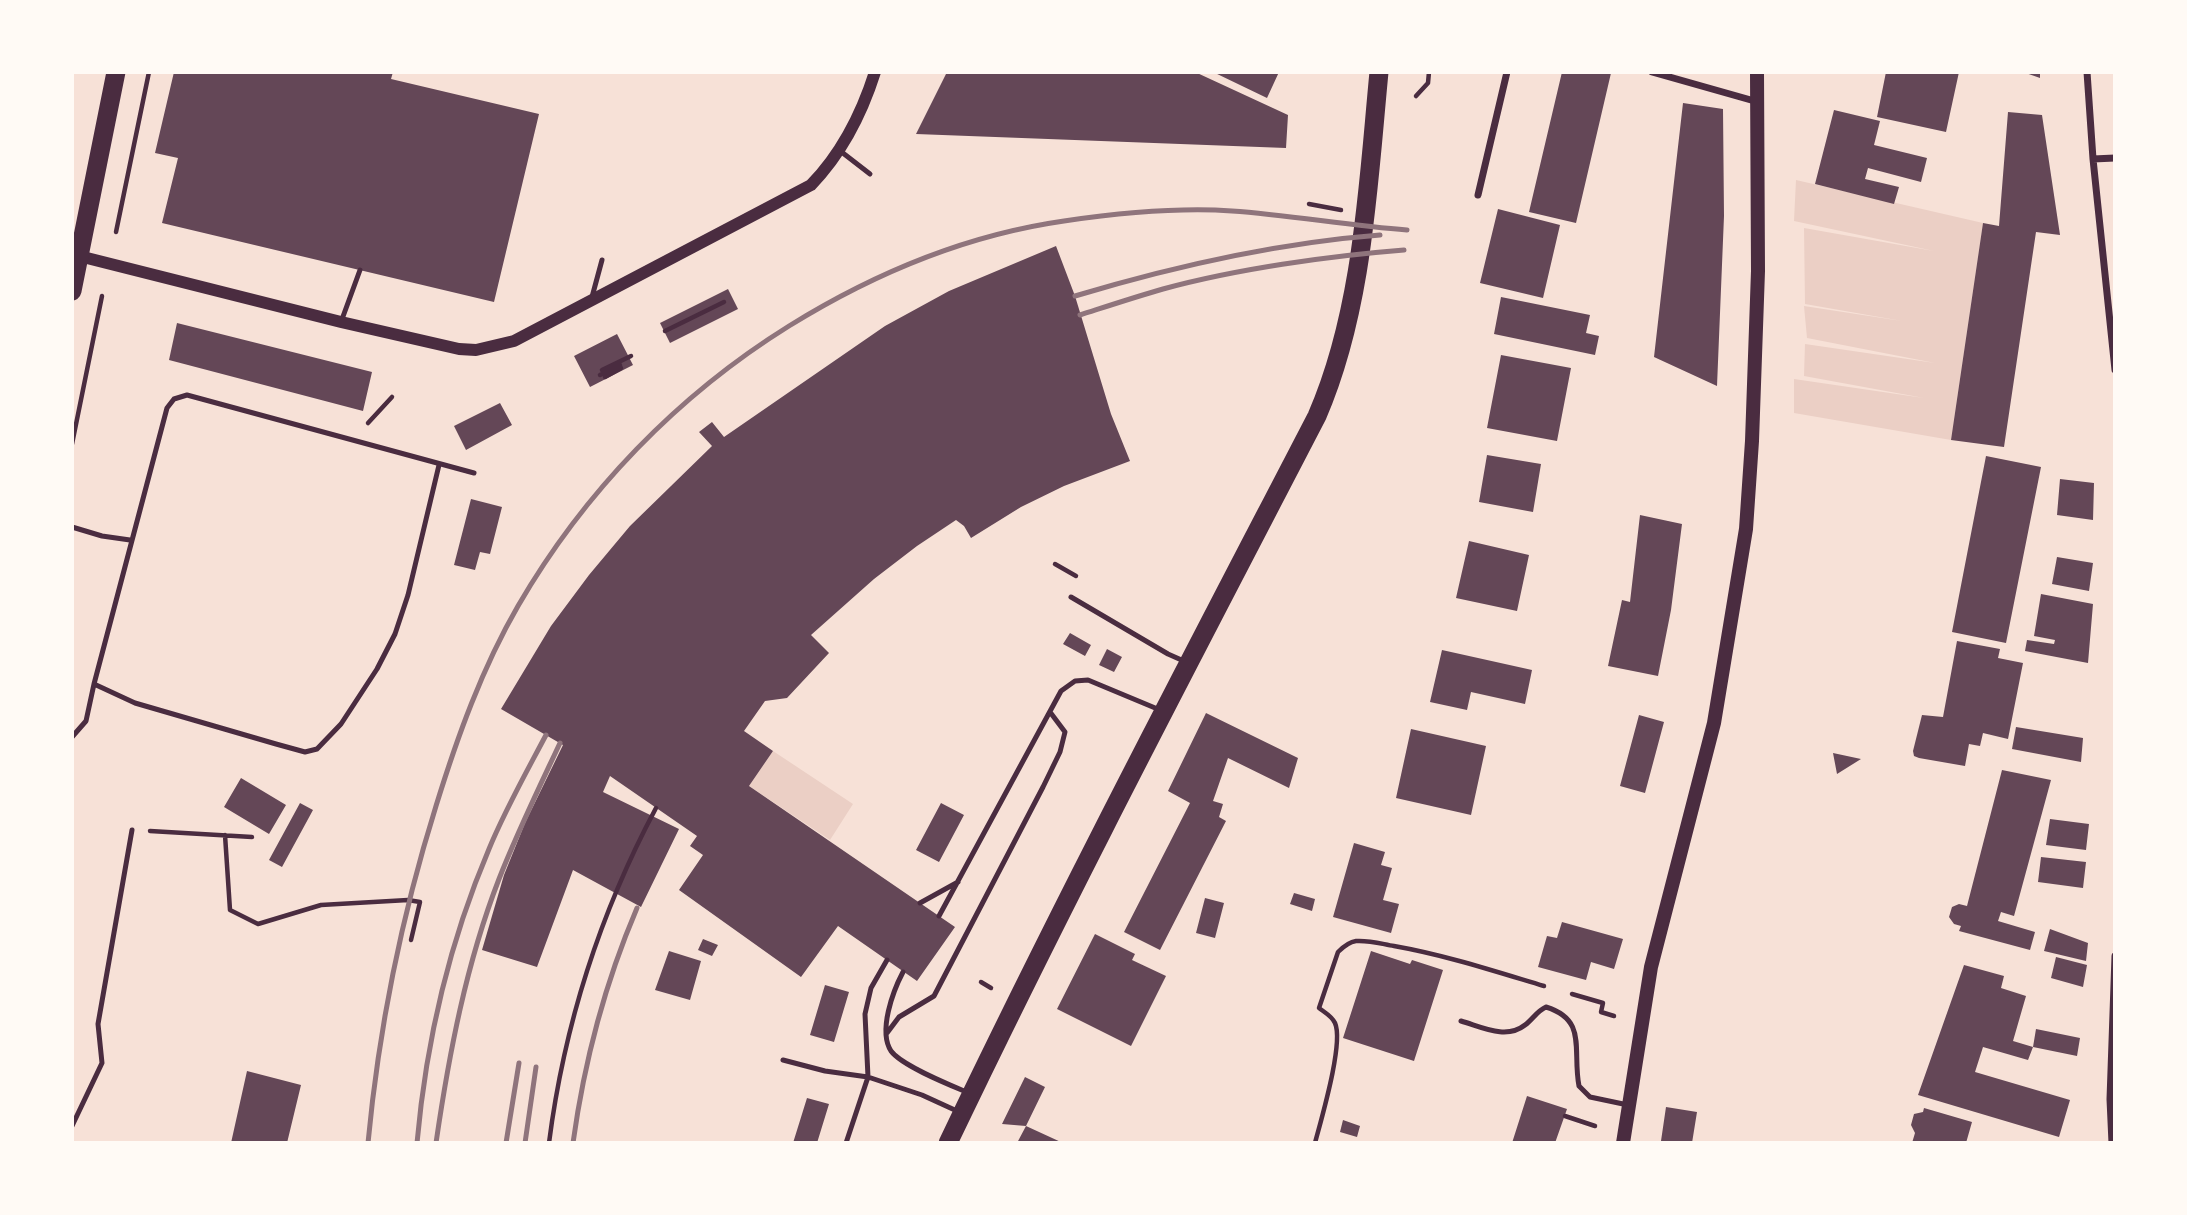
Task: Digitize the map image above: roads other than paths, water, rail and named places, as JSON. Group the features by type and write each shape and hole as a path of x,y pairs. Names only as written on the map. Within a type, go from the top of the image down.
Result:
{"highway":[{"path":"72,291 117,72"},
{"path":"948,1143 1163,711 1321,407 1339,358 1354,283 1369,179 1379,72"}],"main road":[{"path":"1623,1143 1651,967 1714,723 1746,529 1756,344 1757,72"}],"street":[{"path":"79,256 341,322 459,349 476,350 513,341 811,185 839,150 868,94 875,72"},
{"path":"1478,195 1507,72"},
{"path":"1652,72 1758,102"},
{"path":"2087,72 2093,159 2115,370"},
{"path":"2093,159 2115,158"},
{"path":"2112,1143 2110,1099 2115,956"}],"lane":[{"path":"839,150 870,174"},
{"path":"591,300 602,260"},
{"path":"341,322 360,270"},
{"path":"72,737 86,721 130,540 167,408 174,399 187,395 474,473"},
{"path":"94,684 135,703 296,750 305,752 317,749 341,724 377,669 395,634 408,595 439,465"},
{"path":"72,527 102,536 130,540"},
{"path":"1071,597 1189,664"},
{"path":"939,916 1060,691 1075,681 1088,680 1163,711"},
{"path":"887,1033 899,1017 934,996 1043,786 1060,752 1065,732 1050,712"},
{"path":"72,1126 102,1063 98,1024 132,830"},
{"path":"920,903 958,882"},
{"path":"846,1143 868,1077 865,1014 871,988 887,960"},
{"path":"903,972 888,1006 888,1044 893,1053 971,1094"},
{"path":"1461,1021 1506,1034 1518,1030 1539,1010 1546,1007 1560,1011 1569,1017 1574,1027 1578,1086 1590,1097 1628,1105"},
{"path":"783,1060 825,1071 868,1077 916,1092 962,1114"}],"railway":[{"path":"368,1143 385,1014 412,889 444,780 482,679 505,630 544,564 603,486 672,415 748,353 821,307 921,259 1027,227 1148,211 1211,210 1407,230"},
{"path":"1075,296 1226,257 1380,235"},
{"path":"1080,315 1163,289 1221,275 1314,260 1404,250"},
{"path":"417,1143 433,1030 462,920 495,834 546,735"},
{"path":"436,1143 453,1043 468,976 487,911 528,811 560,743"},
{"path":"573,1143 597,1024 615,965 637,908"},
{"path":"506,1143 519,1063"},
{"path":"525,1143 536,1067"}]}
